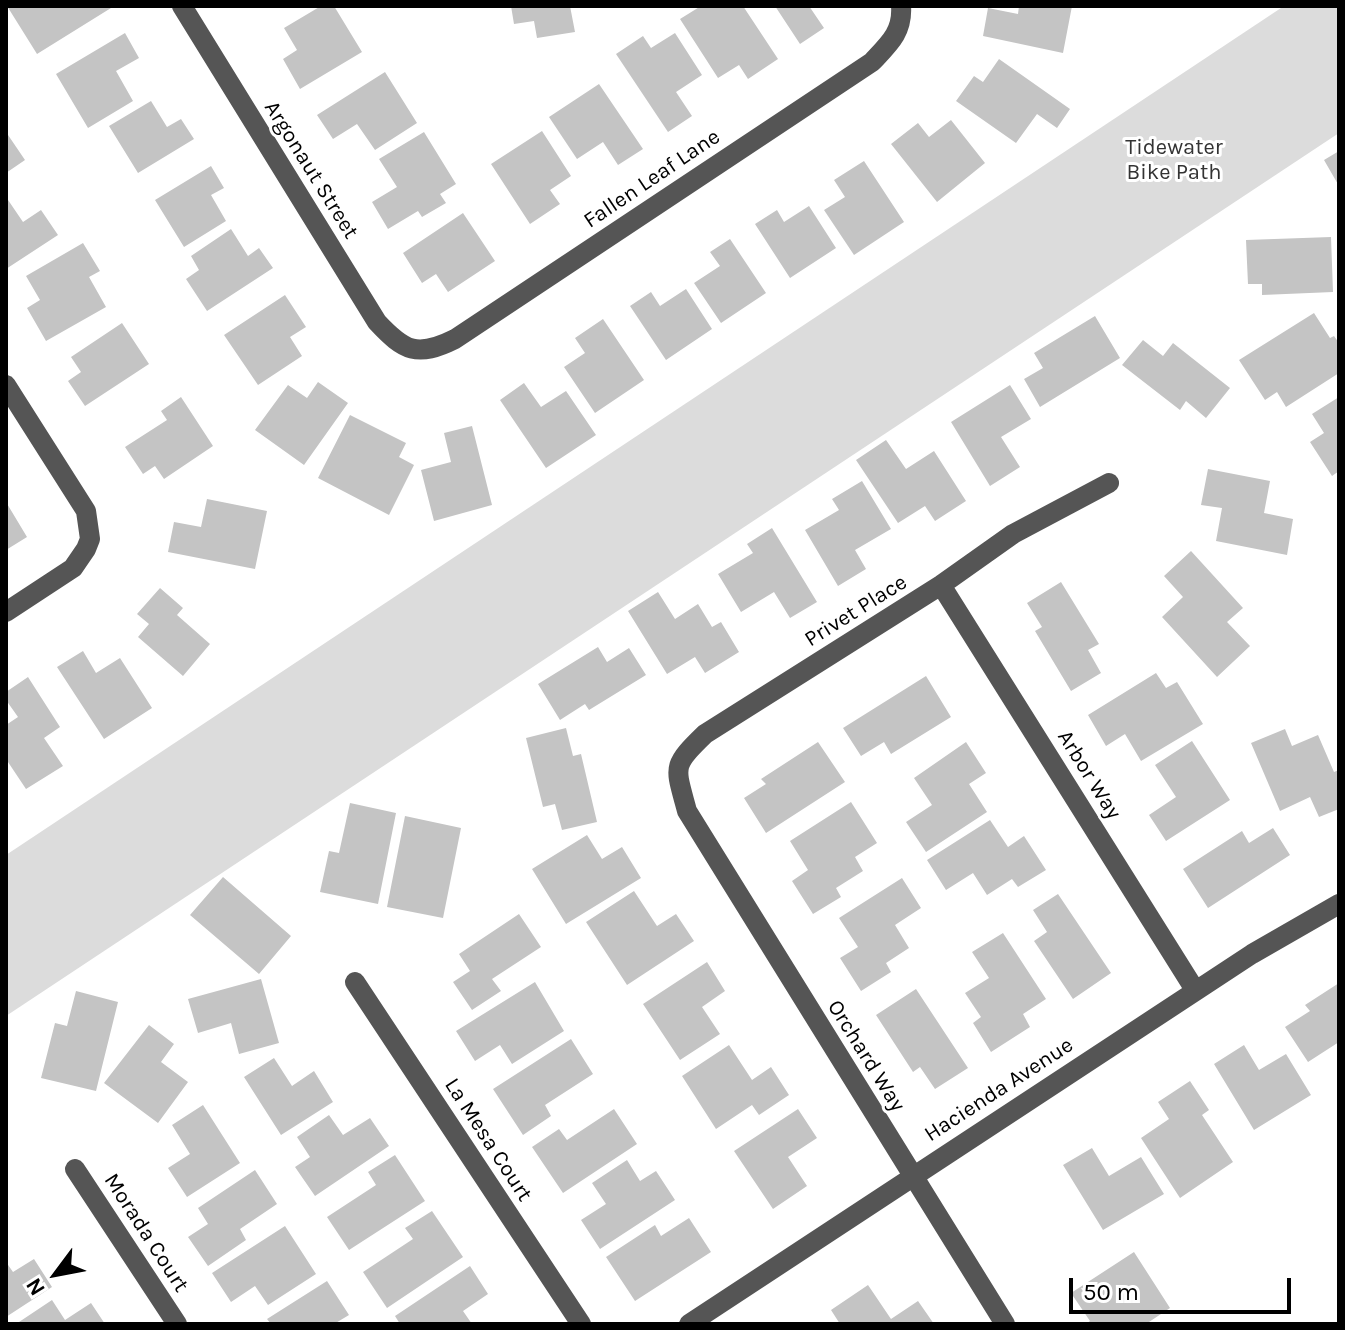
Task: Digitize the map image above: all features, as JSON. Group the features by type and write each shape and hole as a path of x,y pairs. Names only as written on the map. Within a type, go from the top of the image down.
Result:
{"street":[{"name":"Argonaut Street","path":"182,6 377,322 397,343 410,349"},
{"name":"Fallen Leaf Lane","path":"410,349 435,349 455,339 872,62 896,37 901,13"},
{"path":"6,385 86,511 90,539 73,568 6,612"},
{"name":"Privet Place","path":"687,811 677,772 681,758 705,734 941,585 1013,534 1109,483"},
{"name":"Arbor Way","path":"941,585 1195,990"},
{"name":"Orchard Way","path":"687,811 1005,1324"},
{"name":"Hacienda Avenue","path":"689,1324 1195,990 1339,904"},
{"name":"La Mesa Court","path":"355,982 581,1324"},
{"name":"Morada Court","path":"75,1169 177,1324"}],"green space":[{"name":"Tidewater Bike Path","path":"1284,6 1339,6 1339,133 6,1016 6,855"}],"building":[{"path":"7,6 110,6 111,8 37,54"},
{"path":"321,6 334,6 362,52 300,89 283,59 297,50 284,28"},
{"path":"511,6 570,6 575,32 537,38 534,21 514,24"},
{"path":"701,6 743,6 778,59 748,79 739,65 718,78 680,19"},
{"path":"775,6 809,6 824,28 800,44"},
{"path":"1019,6 1072,6 1063,53 983,36 988,8 1018,14"},
{"path":"125,33 139,58 116,71 133,101 88,128 56,74"},
{"path":"675,33 702,75 676,92 692,116 668,132 616,54 643,36 651,48"},
{"path":"999,59 1070,109 1057,128 1037,114 1016,143 956,101 974,76 983,82"},
{"path":"385,72 417,123 375,150 357,124 333,139 317,115"},
{"path":"599,84 643,149 618,165 603,142 577,159 549,117"},
{"path":"151,101 167,127 181,119 194,139 138,173 109,126"},
{"path":"951,120 985,163 937,202 891,144 918,123 929,137"},
{"path":"542,131 571,176 550,190 560,204 530,224 491,164"},
{"path":"6,132 25,160 6,173"},
{"path":"424,132 456,184 440,194 446,203 422,217 418,211 388,229 372,202 397,187 379,159"},
{"path":"1339,151 1339,186 1324,160"},
{"path":"864,161 904,222 854,255 824,210 845,197 834,180"},
{"path":"211,166 224,188 211,195 226,221 184,247 155,200"},
{"path":"6,197 23,222 41,210 58,235 6,269"},
{"path":"809,206 836,248 790,278 755,224 777,210 784,222"},
{"path":"463,213 495,261 448,292 436,274 422,283 403,253"},
{"path":"231,229 248,256 259,248 273,268 207,311 186,279 199,270 191,256"},
{"path":"1331,237 1333,292 1262,295 1262,284 1248,284 1246,240"},
{"path":"730,239 766,293 721,323 694,283 720,266 710,252"},
{"path":"83,243 100,271 89,277 106,307 46,341 27,308 40,300 26,276"},
{"path":"686,289 712,329 666,360 630,306 651,292 660,306"},
{"path":"285,295 306,327 290,337 302,356 258,385 224,335"},
{"path":"1314,313 1330,338 1334,336 1339,343 1339,373 1286,407 1277,392 1265,400 1239,360"},
{"path":"1095,316 1120,358 1040,407 1024,379 1043,368 1034,353"},
{"path":"603,319 644,380 595,413 564,367 585,353 575,338"},
{"path":"122,323 149,364 85,406 68,381 81,372 71,357"},
{"path":"1143,340 1163,356 1173,343 1230,388 1206,418 1186,401 1180,410 1122,365"},
{"path":"318,382 348,403 304,465 255,430 288,385 307,398"},
{"path":"524,383 541,407 566,391 596,435 546,468 500,400"},
{"path":"1010,385 1031,419 1001,437 1020,467 990,486 951,422"},
{"path":"181,397 213,446 164,479 155,466 143,474 125,447 167,420 161,411"},
{"path":"1339,397 1339,471 1332,476 1310,442 1324,433 1312,414"},
{"path":"350,415 406,443 399,457 414,465 389,515 318,478"},
{"path":"472,426 492,505 434,521 421,470 451,462 444,433"},
{"path":"886,440 906,469 934,451 966,501 935,521 925,506 898,523 856,460"},
{"path":"1208,469 1270,481 1264,513 1293,519 1287,555 1216,541 1222,508 1201,505"},
{"path":"862,481 891,529 855,550 866,569 838,586 805,530 839,510 832,499"},
{"path":"207,499 267,511 255,569 168,552 174,522 201,527"},
{"path":"6,502 27,537 6,550"},
{"path":"772,528 817,602 790,618 774,592 741,612 718,574 753,553 747,544"},
{"path":"1191,551 1243,608 1227,622 1250,646 1217,677 1162,617 1183,597 1164,576"},
{"path":"1061,582 1099,644 1088,650 1101,673 1071,691 1035,631 1042,627 1027,603"},
{"path":"160,588 183,608 177,615 210,644 183,676 138,637 149,624 137,614"},
{"path":"658,592 675,619 698,604 712,627 721,622 739,652 705,673 695,657 667,674 628,611"},
{"path":"598,647 607,662 629,648 646,675 589,710 585,704 560,720 538,684"},
{"path":"83,651 96,673 120,658 152,708 104,739 57,667"},
{"path":"1156,673 1166,688 1177,682 1203,724 1141,761 1125,734 1106,746 1088,715"},
{"path":"926,676 951,717 891,754 884,742 861,756 843,728"},
{"path":"28,677 60,727 44,738 63,766 26,789 6,759 6,725 18,717 6,700 6,692"},
{"path":"566,728 573,756 581,754 597,822 562,830 555,804 543,807 526,738"},
{"path":"1285,729 1292,746 1318,735 1334,772 1339,770 1339,809 1319,817 1310,797 1280,811 1251,743"},
{"path":"1192,741 1230,800 1166,841 1149,815 1176,797 1155,765"},
{"path":"818,742 845,782 766,833 744,798 766,784 761,779"},
{"path":"966,742 986,773 969,784 987,812 926,852 906,822 932,805 914,778"},
{"path":"851,802 877,843 855,857 863,871 836,888 841,897 813,914 792,881 808,870 790,841"},
{"path":"350,803 396,813 378,904 320,892 329,851 339,853"},
{"path":"405,816 461,828 443,918 387,907"},
{"path":"990,820 1008,847 1024,836 1046,870 1018,887 1012,879 987,895 973,873 946,890 927,860"},
{"path":"1273,828 1290,855 1208,908 1183,869 1242,831 1249,843"},
{"path":"587,835 602,859 622,847 641,878 566,924 532,869"},
{"path":"223,877 291,936 259,974 190,915"},
{"path":"902,878 921,908 895,925 909,948 886,963 891,972 861,991 840,958 858,947 839,918"},
{"path":"634,891 657,926 676,914 694,941 627,985 586,922"},
{"path":"1058,894 1111,973 1073,999 1034,941 1047,932 1033,910"},
{"path":"519,914 541,947 492,979 501,991 472,1010 453,982 470,971 459,954"},
{"path":"1003,933 1046,999 1023,1014 1030,1027 991,1052 973,1023 981,1017 965,993 989,978 972,952"},
{"path":"707,962 725,991 702,1007 720,1034 680,1060 643,1004"},
{"path":"261,979 279,1043 239,1054 231,1023 198,1033 188,999"},
{"path":"535,982 564,1031 512,1064 500,1045 475,1061 456,1031"},
{"path":"1339,983 1339,1042 1308,1062 1285,1027 1310,1011 1305,1005"},
{"path":"916,989 968,1068 935,1089 920,1067 913,1072 876,1015"},
{"path":"76,991 118,1002 96,1091 41,1078 55,1023 67,1026"},
{"path":"149,1025 174,1044 161,1062 188,1082 158,1123 104,1083"},
{"path":"571,1039 593,1074 545,1105 551,1116 523,1135 493,1089"},
{"path":"729,1045 752,1080 771,1067 789,1095 759,1115 752,1105 716,1129 682,1076"},
{"path":"1244,1045 1259,1070 1286,1054 1311,1095 1254,1130 1214,1064"},
{"path":"274,1058 292,1086 314,1071 333,1102 281,1135 244,1077"},
{"path":"1190,1081 1209,1110 1202,1115 1233,1162 1180,1198 1141,1138 1169,1119 1158,1102"},
{"path":"203,1105 240,1163 187,1197 168,1168 190,1154 172,1125"},
{"path":"614,1109 637,1144 563,1193 532,1147 559,1129 567,1140"},
{"path":"798,1109 817,1138 788,1157 807,1186 773,1209 734,1151"},
{"path":"329,1115 343,1135 370,1118 389,1146 315,1196 295,1167 310,1157 297,1137"},
{"path":"1092,1148 1109,1176 1141,1157 1164,1194 1103,1230 1063,1165"},
{"path":"395,1155 425,1201 349,1250 327,1217 376,1185 368,1172"},
{"path":"627,1160 640,1181 656,1171 675,1200 600,1249 581,1220 606,1204 592,1183"},
{"path":"255,1170 277,1204 240,1229 246,1240 208,1266 188,1237 208,1224 198,1208"},
{"path":"432,1211 463,1257 387,1308 363,1272 413,1239 405,1228"},
{"path":"689,1218 711,1252 635,1301 606,1257 655,1225 661,1236"},
{"path":"285,1226 316,1274 268,1305 255,1286 231,1302 212,1273"},
{"path":"1134,1252 1170,1308 1146,1324 1086,1324 1090,1321 1071,1293"},
{"path":"34,1259 52,1287 6,1317 6,1262 13,1272"},
{"path":"470,1266 488,1294 463,1311 472,1324 400,1324 395,1316"},
{"path":"327,1281 349,1315 334,1324 271,1324 267,1319"},
{"path":"868,1285 891,1319 918,1301 934,1324 840,1324 831,1310"},
{"path":"52,1300 65,1320 91,1303 105,1324 16,1324"}]}
